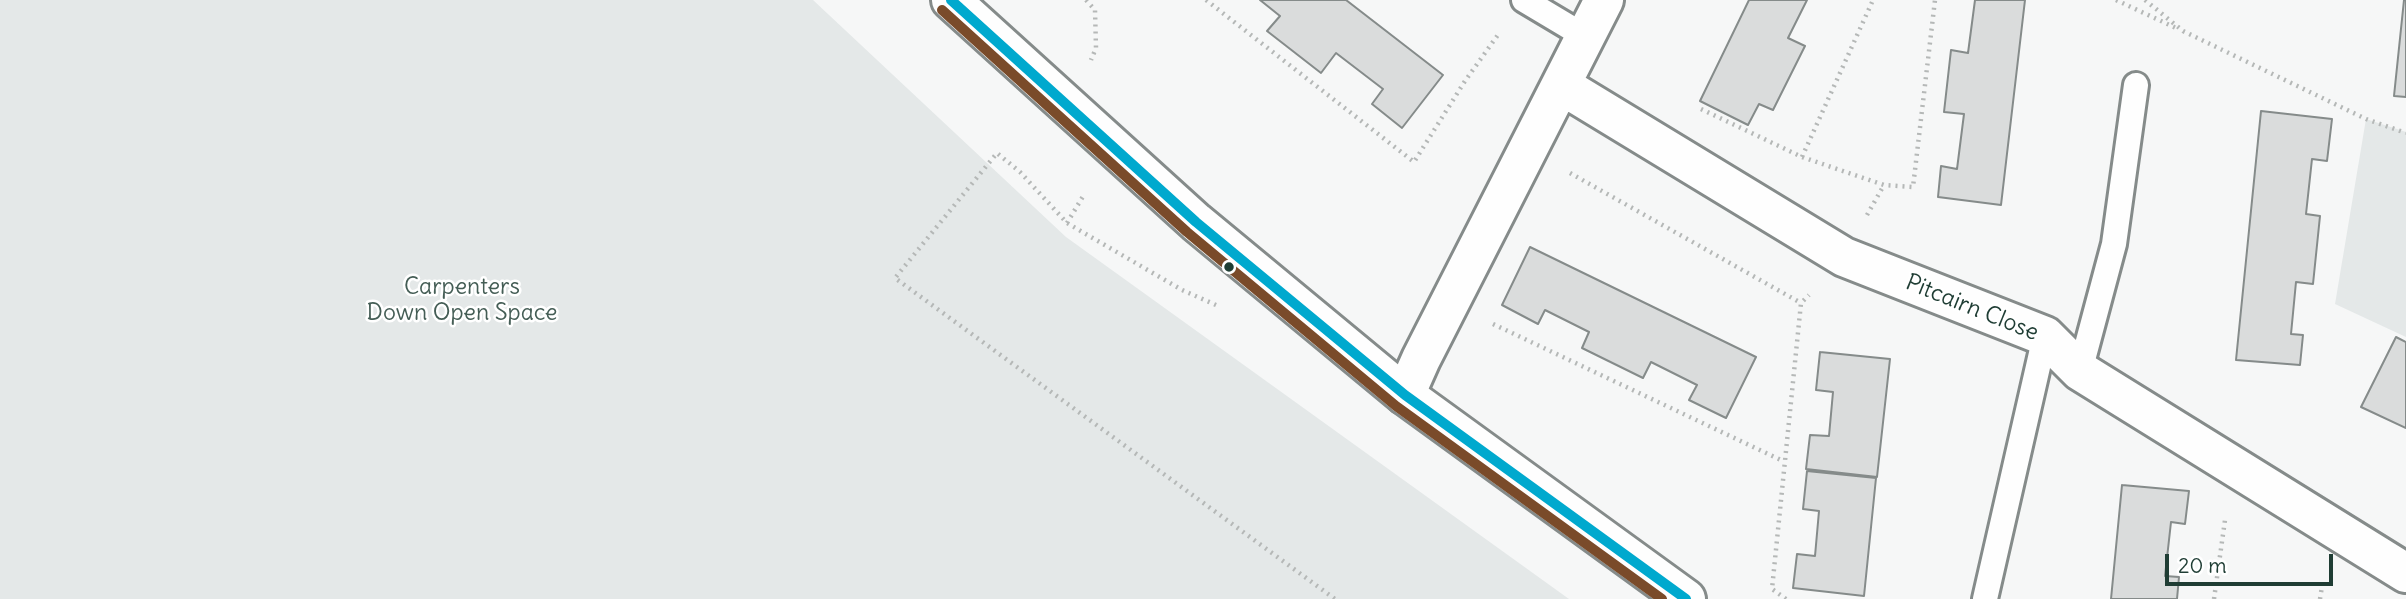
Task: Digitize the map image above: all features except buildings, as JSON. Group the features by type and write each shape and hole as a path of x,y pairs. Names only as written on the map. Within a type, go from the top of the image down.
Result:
{"street":[{"path":"951,0 1195,222 1405,395 1686,599"},
{"path":"1405,395 1604,0"},
{"name":"Pitcairn Close","path":"1561,85 1844,257 2045,336 2080,370 2406,573"}],"lane":[{"path":"1524,0 1586,37"},
{"path":"2080,370 2114,244 2136,85"},
{"path":"1985,599 2045,336"}],"path":[{"path":"1086,0 1095,10 1096,48 1090,61"},
{"path":"1206,0 1414,162 1501,30"},
{"path":"1802,157 1873,0"},
{"path":"1693,105 1802,157 1884,185 1913,187 1935,0"},
{"path":"2116,0 2374,123 2406,133"},
{"path":"2144,0 2183,31"},
{"path":"1220,307 1182,290 1067,223 1020,172 998,153 895,278 1335,599"},
{"path":"1561,168 1801,303 1772,589 1786,599"},
{"path":"1067,223 1085,193"},
{"path":"1488,322 1783,461"},
{"path":"2214,599 2226,511"},
{"path":"2320,599 2324,573"}],"green space":[{"name":"Carpenters Down Open Space","path":"0,0 813,0 1066,237 1569,599 0,599"},
{"path":"2366,119 2406,132 2406,337 2335,304"}],"transit line":[{"path":"951,0 1196,222 1405,395 1686,599"},
{"path":"942,10 1187,232 1396,406 1662,599"}]}
